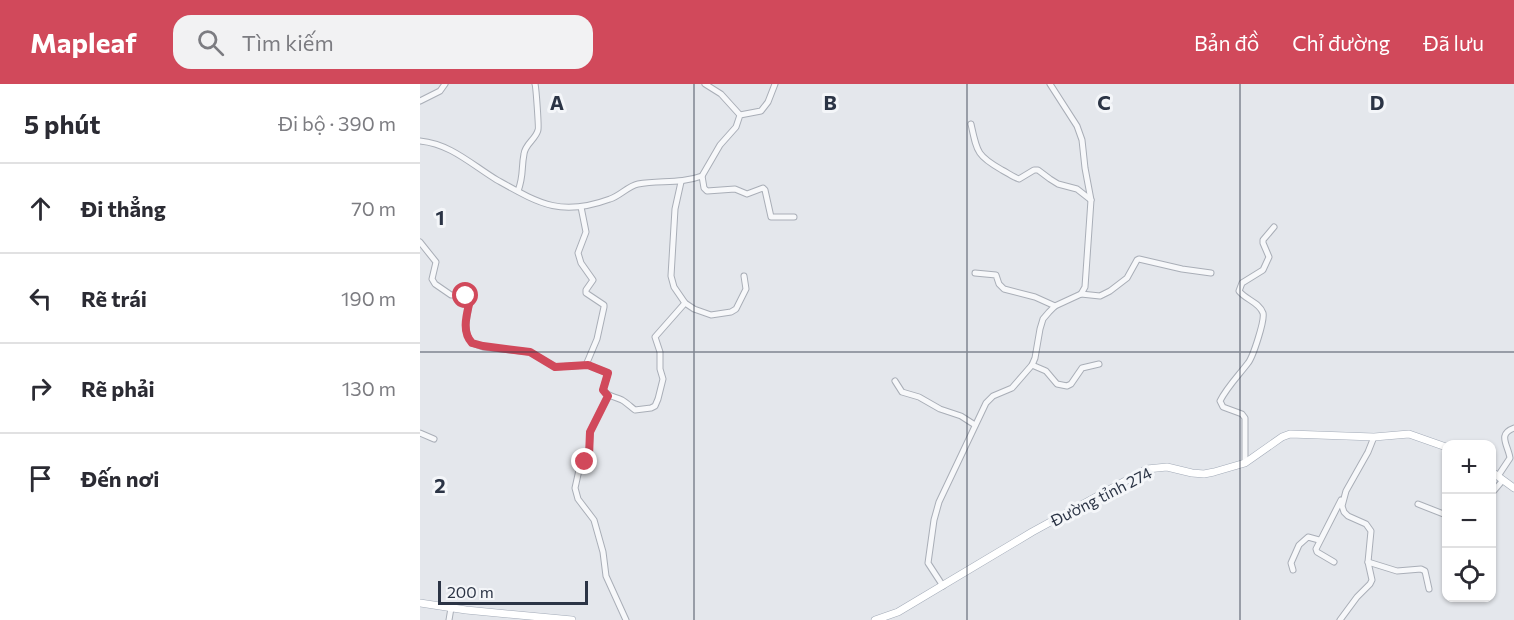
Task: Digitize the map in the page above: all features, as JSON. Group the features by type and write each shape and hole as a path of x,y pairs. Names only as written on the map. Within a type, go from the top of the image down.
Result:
{"main road":[{"name":"Đường tỉnh 274","path":"875,620 898,612 1032,532 1147,469 1167,467 1204,474 1245,463 1282,437 1290,434 1374,437 1408,434 1442,446"},
{"path":"1497,476 1514,488"},
{"path":"420,603 572,620"}],"street":[{"path":"420,101 440,91 445,84"},
{"path":"518,191 522,177 524,151 538,131 535,84"},
{"path":"705,84 725,98 740,115"},
{"path":"740,115 763,109 775,84"},
{"path":"1050,84 1080,134 1091,200 1085,288 1081,294"},
{"path":"740,115 736,127 720,145 702,176 704,188 708,191 735,189 747,194 763,188 771,217 794,217"},
{"path":"971,124 976,147 983,158 991,164 1019,179 1038,170 1050,180 1077,189 1091,200"},
{"path":"420,141 431,142 454,151 529,198 547,205 581,207 612,198 635,185 681,182 702,176"},
{"path":"681,182 675,209 671,276 674,287 685,303 694,309 708,315 731,312 736,309 746,288 744,276"},
{"path":"581,207 586,232 578,253 581,263 593,280 586,293 604,305 597,339 586,365"},
{"path":"1245,463 1245,416 1223,407 1220,401 1249,361 1263,321 1263,313 1258,306 1239,291 1242,283 1263,270 1269,257 1263,240 1274,226"},
{"path":"420,242 436,262 432,279 435,284 451,295 469,297 465,321 467,335 472,343 530,352 555,367 592,366 608,373 603,390 608,396 621,400 635,410 655,406 663,379 660,369 660,352 655,337 685,303"},
{"path":"943,586 928,563 934,520 942,494 989,399 1012,388 1032,365 1043,319 1055,306 1081,294 1100,296 1110,291 1127,278 1139,259 1211,273"},
{"path":"975,273 996,275 999,284 1004,289 1035,297 1055,306"},
{"path":"1032,365 1046,371 1057,384 1067,386 1082,368 1099,364"},
{"path":"895,381 902,392 919,397 975,425"},
{"path":"608,396 590,432 589,456 579,470 575,488 578,499 594,520 603,552 606,576 626,620"},
{"path":"1497,476 1510,458 1504,439 1507,432 1514,428"},
{"path":"420,433 434,440"},
{"path":"1334,562 1317,552 1316,549 1374,437"},
{"path":"1340,620 1370,584 1372,576 1368,562 1371,531 1366,524 1344,512 1342,506 1346,491"},
{"path":"1418,504 1442,513"},
{"path":"1293,570 1291,562 1300,542 1308,537 1320,540"},
{"path":"1368,562 1397,572 1421,569 1425,571 1428,589"},
{"path":"449,620 451,608"}],"route":[{"path":"466,296 470,300 465,321 468,339 472,343 525,350 555,367 588,365 608,373 603,390 608,396 590,432 590,452 585,462"}]}
